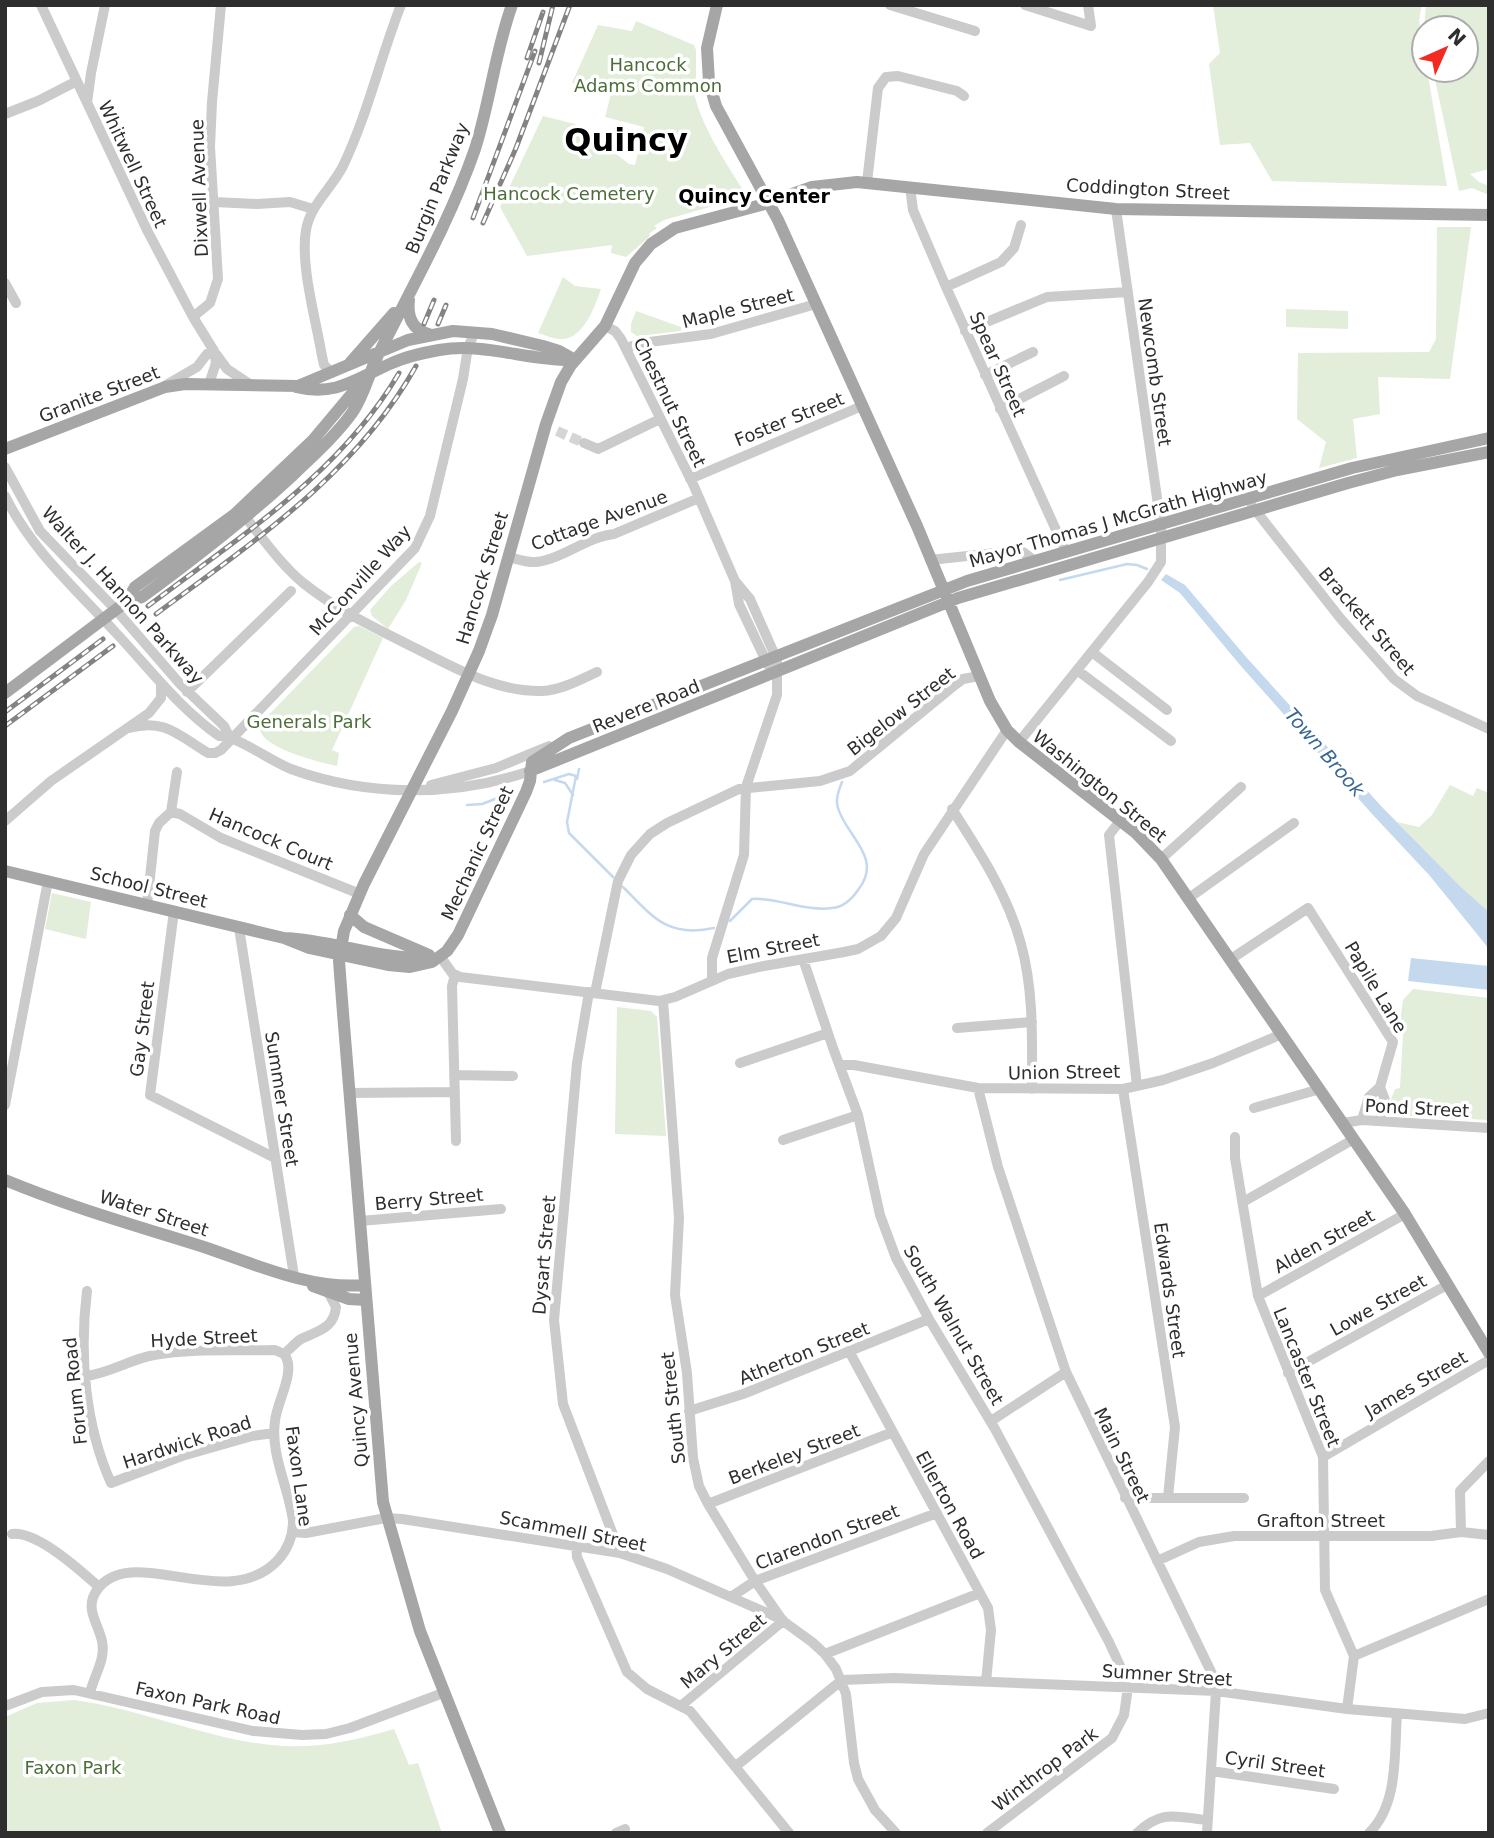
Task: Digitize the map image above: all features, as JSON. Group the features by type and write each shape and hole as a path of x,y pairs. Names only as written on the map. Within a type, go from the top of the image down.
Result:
{"main road":[{"name":"Burgin Parkway","path":"5,693 121,606 142,597 249,521 338,430 358,404 368,375 410,295 474,151 502,33 512,5"},
{"path":"717,5 707,48 711,90 721,116 768,202"},
{"name":"Coddington Street","path":"666,233 811,187 867,182 1116,209 1489,215"},
{"name":"Washington Street","path":"768,202 862,406 998,716 1019,742 1120,821 1161,859 1405,1214 1489,1353"},
{"name":"Hancock Street","path":"340,950 350,915 469,675 488,627 551,428 561,382 575,360 605,326 635,263 645,250 666,233"},
{"path":"410,295 408,307 411,322 421,332 430,334"},
{"path":"345,367 410,295"},
{"name":"Granite Street","path":"292,386 310,382 430,334 453,331 475,332 543,346 575,360"},
{"name":"Granite Street","path":"5,449 158,389 178,385 292,386 312,391 335,389 413,356 468,347 556,360 575,360"},
{"name":"Burgin Parkway","path":"121,606 135,587 234,514 313,440 368,375"},
{"path":"312,391 330,401 334,415"},
{"name":"Mayor Thomas J McGrath Highway","path":"775,673 948,602 1252,505 1376,461 1489,438"},
{"name":"Mayor Thomas J McGrath Highway","path":"1252,505 1489,452"},
{"name":"Mayor Thomas J McGrath Highway","path":"770,657 942,590 1066,552 1161,532"},
{"name":"Revere Road","path":"569,738 770,657"},
{"name":"Revere Road","path":"530,771 775,673"},
{"name":"Mechanic Street","path":"440,956 451,946 461,929 528,788 534,760 569,738"},
{"name":"School Street","path":"7,870 239,928 340,950"},
{"path":"350,915 364,927 409,947 440,956"},
{"path":"340,950 410,967 427,964 440,956"},
{"name":"Quincy Avenue","path":"340,950 359,1221 386,1518 415,1616 500,1833"},
{"name":"Water Street","path":"5,1180 69,1205 294,1276 339,1285 365,1285"},
{"name":"Water Street","path":"294,1276 328,1292 366,1300"}],"street":[{"name":"Whitwell Street","path":"41,5 148,232 216,363 209,384"},
{"path":"87,103 105,5"},
{"name":"Dixwell Avenue","path":"193,317 210,303 218,284 210,136 221,5"},
{"path":"332,373 326,368 322,356 306,258 306,233 313,209 342,167 369,104 401,5"},
{"path":"890,5 975,31"},
{"path":"1025,5 1091,26 1088,5"},
{"path":"867,182 878,88 886,77 898,76 957,91 964,96"},
{"path":"5,114 77,81"},
{"name":"Spear Street","path":"910,187 913,210 946,288 1066,552"},
{"path":"214,202 290,202 313,209"},
{"name":"Newcomb Street","path":"1116,209 1161,532"},
{"path":"946,288 1001,262 1014,248 1021,225"},
{"path":"5,283 16,303"},
{"path":"965,331 1047,297 1128,292"},
{"name":"Maple Street","path":"626,348 642,343 711,334 816,304"},
{"name":"Chestnut Street","path":"605,326 618,334 626,348 699,498 735,581 739,604 770,657 775,673"},
{"name":"McConville Way","path":"231,737 415,548 430,516 463,379 468,347 475,332"},
{"path":"985,374 1033,352"},
{"path":"158,389 197,368 210,353 227,369 251,385"},
{"path":"1000,409 1064,376"},
{"name":"Foster Street","path":"690,479 862,406"},
{"path":"584,443 598,449 660,419"},
{"name":"Walter J. Hannon Parkway","path":"5,467 40,531 121,606 138,635 187,692 224,726 231,737"},
{"name":"Walter J. Hannon Parkway","path":"5,496 37,549 161,685 219,736 231,737 271,761 316,777 361,786 413,789 470,787 530,771"},
{"name":"Cottage Avenue","path":"509,557 536,562 601,536 614,534 699,498"},
{"name":"Brackett Street","path":"1252,505 1341,619 1394,679 1417,696 1489,729"},
{"path":"249,521 303,583 351,616 469,675 544,691 597,672"},
{"path":"1019,742 1156,571 1161,562 1161,532"},
{"path":"930,560 1023,552 1035,561"},
{"path":"187,692 291,592"},
{"path":"1092,652 1167,710"},
{"path":"1077,670 1171,741"},
{"path":"712,979 712,958 744,855 746,787 777,695 775,673"},
{"name":"Bigelow Street","path":"592,992 616,888 623,869 635,850 662,826 746,787 820,781 850,771 963,679 979,676"},
{"path":"5,821 51,781 129,728 159,703 161,685"},
{"path":"129,728 151,725 165,727 208,753 215,754 222,750 231,737"},
{"name":"Elm Street","path":"455,975 663,1000 712,979 764,965 858,948 881,936 896,918 917,866 952,809 1007,730"},
{"name":"Revere Road","path":"552,745 569,738"},
{"name":"Walter J. Hannon Parkway","path":"413,789 489,770 552,745"},
{"path":"147,905 155,831 159,823 172,813 177,772"},
{"path":"1161,859 1241,787"},
{"path":"952,809 982,855 1021,943 1032,1022 1032,1089"},
{"name":"Hancock Court","path":"172,813 180,814 221,838 360,894"},
{"path":"1120,821 1109,835 1137,1086"},
{"path":"1189,898 1294,823"},
{"path":"5,1105 48,881"},
{"name":"Papile Lane","path":"1231,959 1308,908 1393,1042 1380,1087 1369,1097 1362,1120"},
{"name":"Gay Street","path":"174,911 150,1095 275,1158"},
{"name":"Summer Street","path":"239,928 294,1276"},
{"path":"440,956 455,975 452,986 456,1141"},
{"name":"South Walnut Street","path":"803,958 858,1115 886,1233 904,1274 991,1421 1112,1648 1126,1687"},
{"name":"Dysart Street","path":"592,992 577,1063 554,1320 563,1404 620,1553"},
{"name":"South Street","path":"663,1000 678,1218 676,1295 687,1373 693,1458 699,1486 755,1581 783,1621 801,1632 825,1654 842,1680 854,1763 859,1779 874,1810 896,1833"},
{"path":"957,1028 1032,1022"},
{"path":"740,1063 828,1033"},
{"name":"Union Street","path":"840,1065 854,1065 978,1088 1124,1089 1163,1080 1213,1063 1282,1034"},
{"path":"454,1075 513,1076"},
{"name":"Papile Lane","path":"1380,1087 1385,1100 1380,1121"},
{"name":"Main Street","path":"978,1088 998,1167 1066,1372 1215,1680 1207,1833"},
{"name":"Edwards Street","path":"1124,1089 1175,1427 1168,1497"},
{"path":"1254,1108 1321,1089"},
{"path":"349,1093 455,1092"},
{"path":"783,1140 858,1115"},
{"name":"Pond Street","path":"1343,1123 1362,1120 1489,1128"},
{"name":"Lancaster Street","path":"1235,1136 1235,1158 1258,1296 1323,1457 1325,1590 1354,1656"},
{"path":"1243,1202 1354,1139"},
{"name":"Berry Street","path":"359,1221 501,1209"},
{"name":"Alden Street","path":"1258,1296 1405,1214"},
{"name":"Lowe Street","path":"1288,1373 1447,1285"},
{"name":"Forum Road","path":"87,1292 84,1325 86,1376 94,1442 111,1483"},
{"path":"284,1354 297,1342 325,1329 333,1320 336,1307 328,1292"},
{"name":"Atherton Street","path":"689,1412 743,1394 929,1320"},
{"name":"Hyde Street","path":"86,1376 141,1357 163,1353 275,1350 284,1354"},
{"name":"Ellerton Road","path":"849,1351 980,1592 991,1620 986,1682"},
{"name":"Faxon Lane","path":"99,1587 111,1578 130,1573 223,1582 248,1580 264,1572 278,1560 288,1546 293,1532 293,1515 274,1433 276,1414 289,1371 288,1359 284,1354"},
{"name":"James Street","path":"1323,1457 1489,1360"},
{"path":"991,1421 1066,1372"},
{"name":"Berkeley Street","path":"708,1504 893,1432"},
{"name":"Hardwick Road","path":"111,1483 182,1456 252,1436 274,1433"},
{"path":"1461,1532 1460,1492 1489,1461"},
{"path":"1125,1498 1244,1498"},
{"name":"Clarendon Street","path":"732,1597 755,1581 937,1513"},
{"name":"Scammell Street","path":"293,1532 386,1518 465,1527 576,1545 620,1553 667,1569 783,1621"},
{"name":"Grafton Street","path":"1157,1561 1199,1542 1215,1538 1431,1536 1461,1532 1489,1535"},
{"path":"12,1534 24,1534 37,1540 99,1587 94,1596 92,1610 103,1653 90,1693"},
{"path":"576,1545 577,1557 627,1672 647,1689 682,1705 699,1721 789,1833"},
{"path":"825,1654 980,1592"},
{"path":"1347,1709 1354,1656 1489,1600"},
{"name":"Mary Street","path":"682,1705 783,1621"},
{"name":"Sumner Street","path":"842,1680 894,1678 1216,1691 1397,1714 1465,1719 1489,1713"},
{"path":"736,1766 842,1680"},
{"name":"Winthrop Park","path":"987,1833 1112,1738 1124,1715 1126,1687"},
{"name":"Faxon Park Road","path":"5,1706 29,1695 48,1691 90,1693 245,1729 293,1735 326,1734 350,1728 443,1693"},
{"path":"1369,1833 1379,1822 1390,1799 1397,1714"},
{"name":"Cyril Street","path":"1211,1771 1334,1788"},
{"path":"1137,1833 1150,1821 1165,1816 1207,1821"}],"green space":[{"path":"1213,5 1422,5 1420,14 1410,14 1410,84 1429,84 1447,186 1272,181 1250,143 1220,145 1209,64 1220,53"},
{"path":"1426,5 1489,5 1489,169 1470,174 1489,186 1489,195 1472,188 1459,191 1436,84 1480,84 1480,14 1425,14"},
{"path":"636,21 694,45 696,89 693,89 701,116 743,190 738,199 664,220 654,226 657,228 649,237 626,257 611,253 612,245 527,256 500,207 543,116 579,125 629,164 635,165 644,127 605,117 611,94 572,83 598,25 632,31"},
{"path":"1437,227 1471,227 1450,379 1378,377 1380,414 1353,419 1357,458 1319,468 1326,442 1297,419 1298,353 1429,352 1436,339"},
{"path":"563,277 575,286 601,289 581,329 568,338 557,339 538,333"},
{"path":"1286,309 1348,311 1348,329 1286,327"},
{"path":"636,311 681,327 681,331 637,336 631,332"},
{"path":"419,562 422,563 406,600 388,629 372,616 370,610 391,586"},
{"name":"Generals Park","path":"359,626 383,638 332,750 339,753 337,766 298,755 269,741 258,726 354,627"},
{"path":"1450,785 1473,796 1477,788 1489,793 1489,912 1397,822 1419,827 1432,815"},
{"path":"52,893 91,902 86,939 45,929"},
{"path":"1413,989 1489,998 1489,1120 1388,1115 1387,1109 1395,1089 1400,1088 1403,1033 1400,1022 1403,1000"},
{"path":"617,1007 651,1011 657,1017 666,1136 615,1134"},
{"name":"Faxon Park","path":"74,1700 126,1710 231,1738 283,1746 339,1742 394,1729 409,1765 418,1763 442,1833 5,1833 5,1717 37,1703"}],"water":[{"path":"1166,574 1185,585 1382,807 1489,912 1489,949 1430,876 1240,665 1180,593 1161,580"},
{"path":"1411,958 1489,966 1489,990 1408,981"}],"waterway":[{"name":"Town Brook","path":"1060,580 1127,564 1147,569"},
{"name":"Town Brook","path":"577,779 579,769"},
{"name":"Town Brook","path":"544,782 569,774 576,776 567,822 569,833 613,877"},
{"path":"555,780 565,783 573,795"},
{"name":"Town Brook","path":"730,921 752,899 822,909 840,906 856,893 865,878 867,868 861,848 837,805 842,782"},
{"name":"Town Brook","path":"467,805 482,804 511,793"},
{"name":"Town Brook","path":"623,887 653,916 672,927 684,930 714,928"}],"tunnel":[{"path":"557,431 584,443"}],"railway":[{"path":"539,63 553,5"},
{"path":"483,223 516,148 570,5"},
{"path":"527,58 543,12"},
{"path":"473,218 535,51"},
{"path":"424,324 434,300"},
{"path":"438,324 446,305"},
{"path":"156,614 265,532 333,473 391,405 416,366"},
{"path":"148,606 252,529 318,473 375,409 399,373"},
{"path":"5,712 103,639"},
{"path":"5,726 113,646"}],"district":[{"name":"Quincy","path":"626,140"},
{"name":"Quincy Center","path":"754,196"}],"park label":[{"name":"Hancock Adams Common","path":"648,74"},
{"name":"Hancock Cemetery","path":"569,193"}]}
